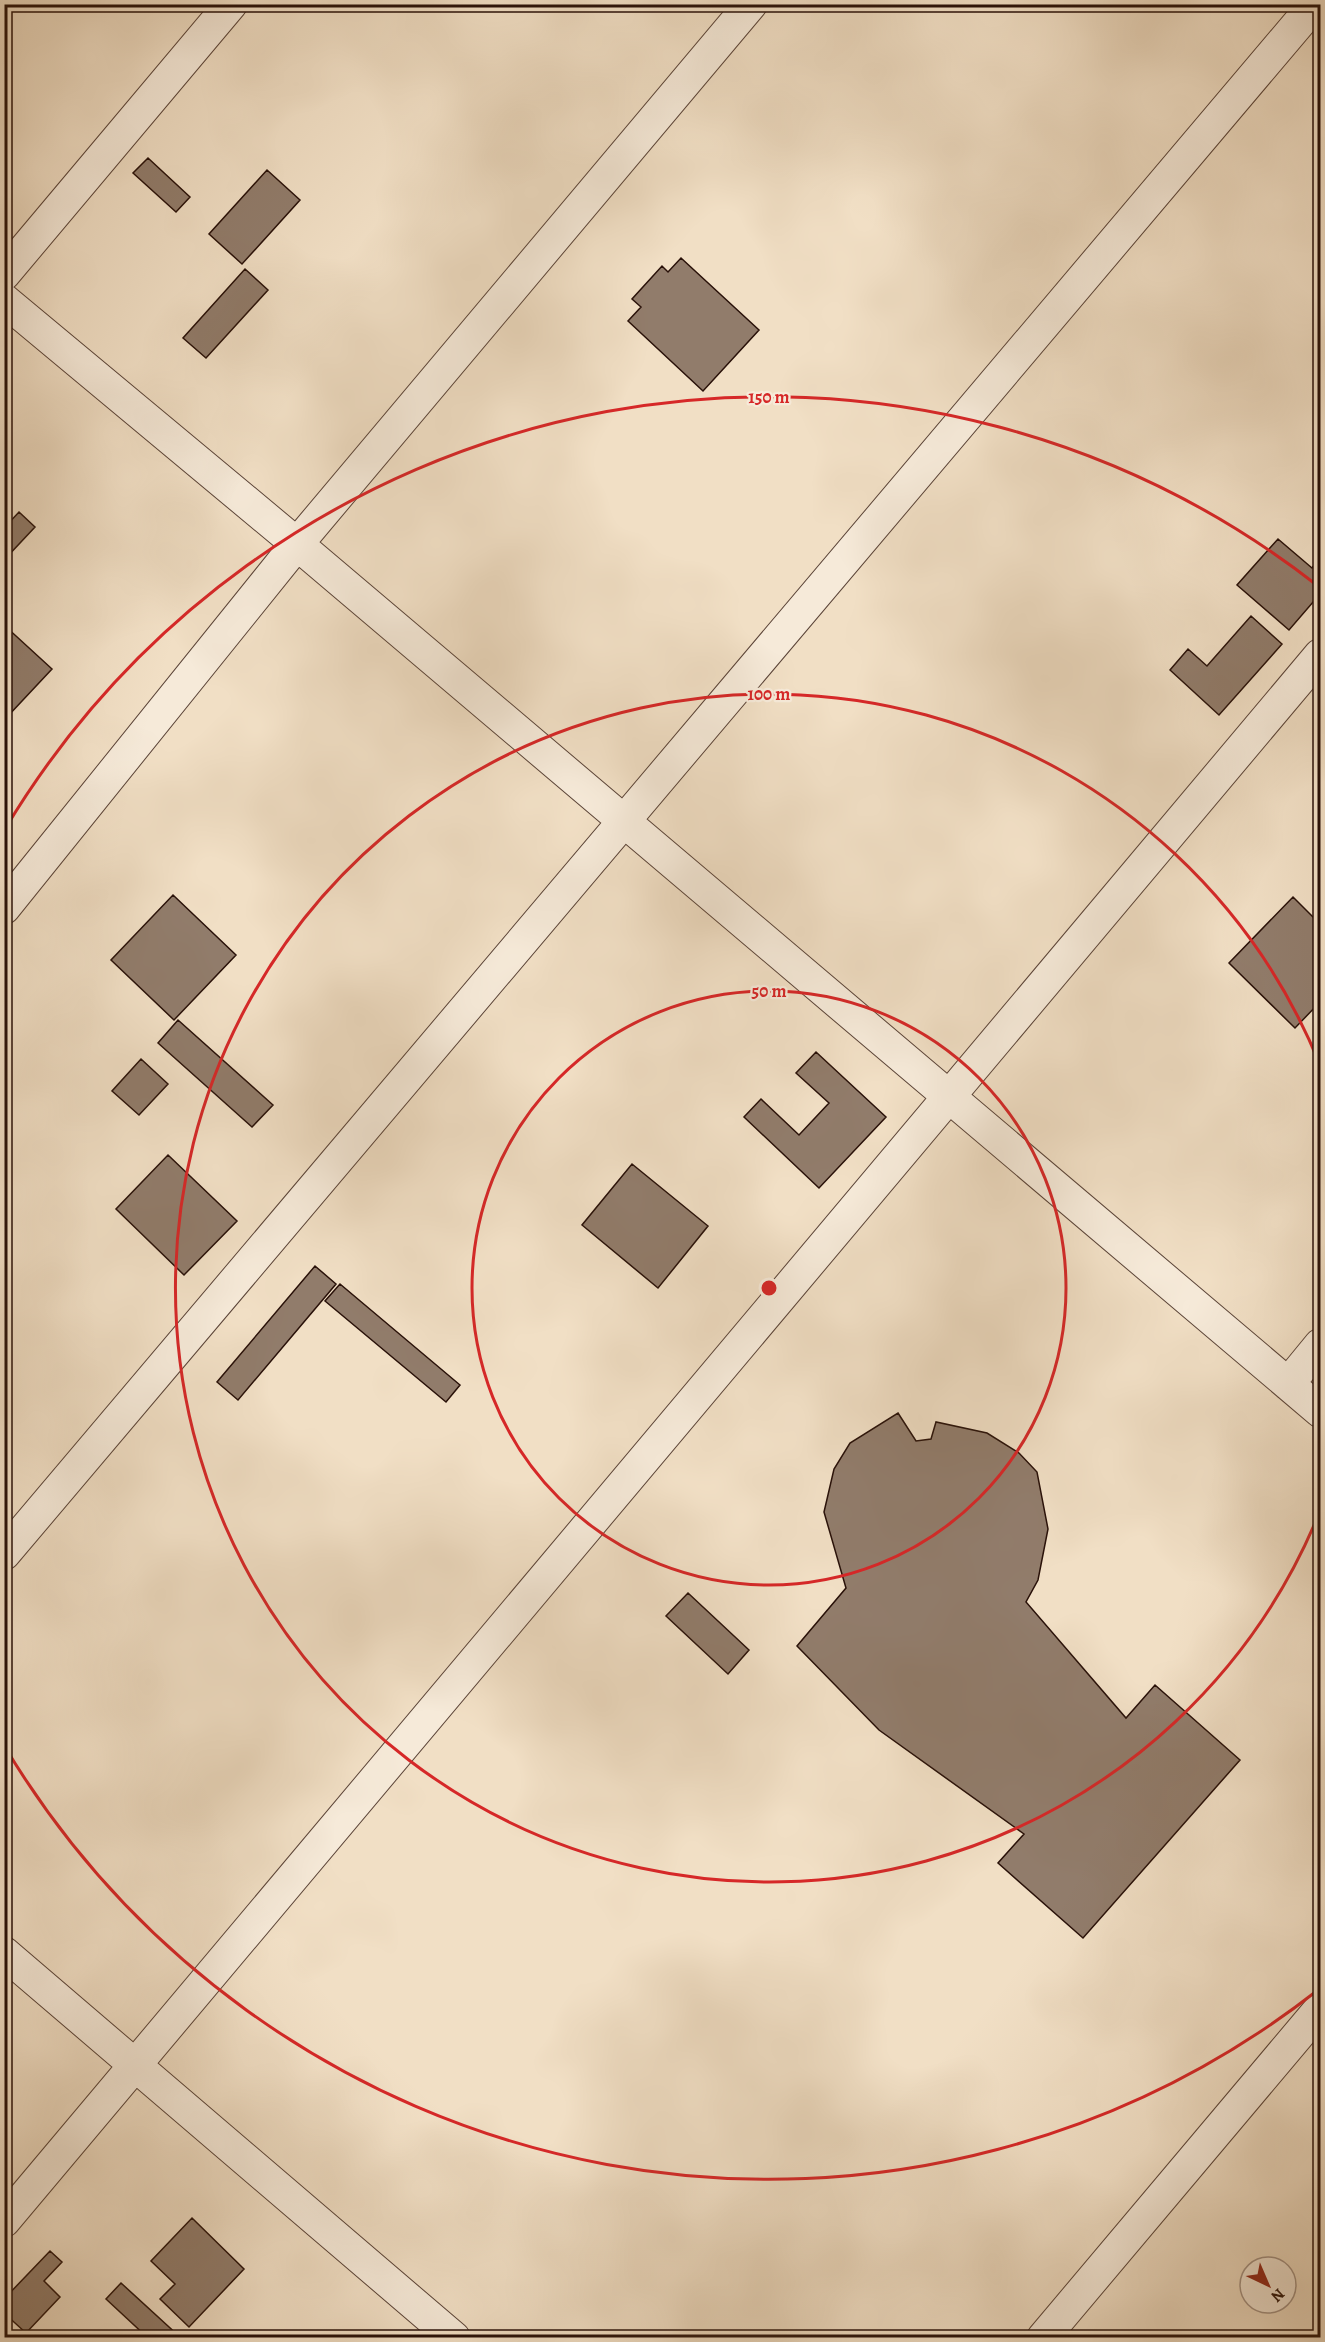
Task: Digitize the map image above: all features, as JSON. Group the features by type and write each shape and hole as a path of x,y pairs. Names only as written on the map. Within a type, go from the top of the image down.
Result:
{"street":[{"path":"4,274 231,4"},
{"path":"4,908 297,544 751,4"},
{"path":"4,1554 1315,4"},
{"path":"4,300 624,820 1320,1411"},
{"path":"4,2221 1320,655"},
{"path":"1288,1384 1320,1345"},
{"path":"4,1953 454,2337"},
{"path":"1043,2337 1320,2009"}],"building":[{"path":"148,158 190,197 176,212 133,173"},
{"path":"267,170 300,200 242,264 209,234"},
{"path":"681,258 759,330 703,391 628,321 641,307 632,299 662,266 668,272"},
{"path":"245,269 268,290 206,358 183,338"},
{"path":"19,512 35,527 4,560 4,528"},
{"path":"1278,539 1312,568 1315,564 1320,569 1320,594 1289,630 1237,585"},
{"path":"1251,616 1282,644 1219,715 1170,670 1188,649 1207,666"},
{"path":"4,625 52,669 7,717 4,715"},
{"path":"173,895 236,955 174,1020 111,960"},
{"path":"1293,897 1320,924 1320,1002 1295,1028 1229,963"},
{"path":"178,1020 273,1105 252,1127 158,1043"},
{"path":"816,1052 886,1117 819,1188 744,1117 761,1099 799,1135 829,1103 796,1073"},
{"path":"141,1059 168,1084 139,1115 112,1091"},
{"path":"168,1155 237,1221 184,1275 116,1209"},
{"path":"632,1164 708,1226 658,1288 582,1225"},
{"path":"315,1266 336,1284 238,1400 217,1382"},
{"path":"340,1284 460,1385 446,1402 325,1301"},
{"path":"898,1413 916,1441 931,1439 936,1422 987,1433 1019,1453 1037,1472 1048,1529 1038,1580 1026,1602 1126,1718 1155,1685 1240,1760 1083,1938 998,1863 1024,1834 879,1730 797,1646 846,1588 824,1512 834,1469 850,1443"},
{"path":"688,1593 749,1650 728,1674 666,1616"},
{"path":"192,2218 244,2269 189,2327 160,2299 175,2284 151,2261"},
{"path":"50,2251 62,2262 44,2281 60,2297 26,2333 4,2313 4,2299"},
{"path":"121,2283 181,2338 148,2338 106,2299"}]}
